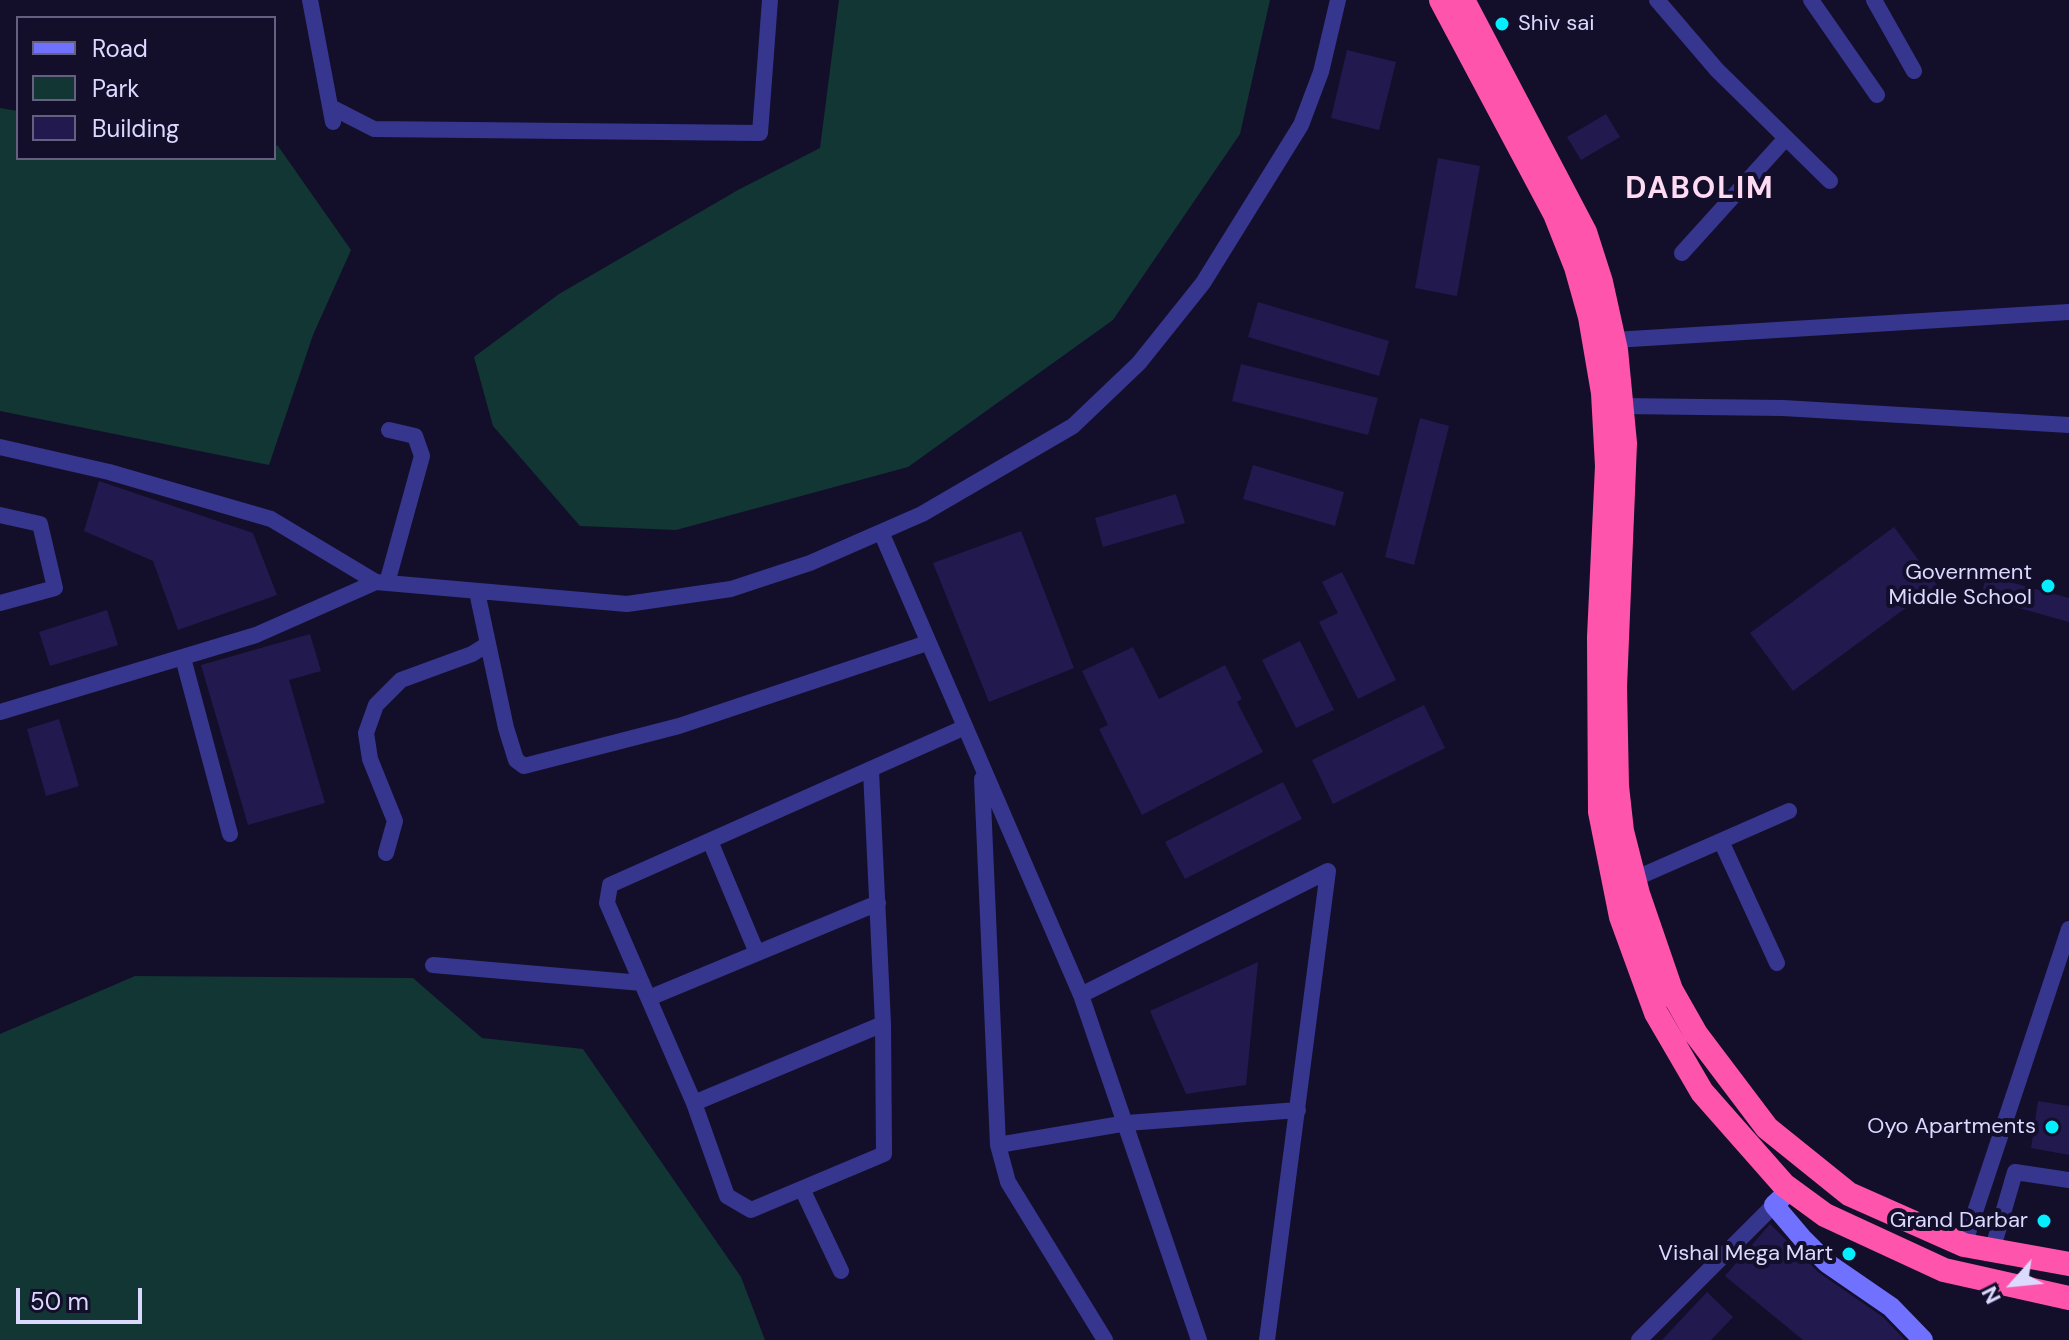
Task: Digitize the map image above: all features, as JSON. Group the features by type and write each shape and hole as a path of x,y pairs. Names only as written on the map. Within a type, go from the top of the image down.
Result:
{"highway":[{"path":"1441,0 1555,214 1576,267 1590,317 1603,393 1607,466 1599,637 1600,812 1621,917 1656,1013 1702,1092 1782,1197 1944,1270 2069,1298"},
{"path":"1470,3 1585,232 1601,282 1614,340 1621,406 1624,498 1615,687 1617,786 1622,831 1634,879 1652,941 1671,990 1696,1034 1767,1128 1849,1194 1895,1218 1964,1245 2069,1264"}],"street":[{"path":"310,0 332,114 374,129 760,133 770,0"},
{"path":"0,447 109,472 271,519 382,583 627,604 731,589 810,563 881,532 995,474 1073,426 1139,363 1203,283 1301,125 1321,72 1338,0"},
{"path":"1657,0 1717,70 1830,181"},
{"path":"1811,0 1877,95"},
{"path":"1874,0 1914,71"},
{"path":"1682,253 1786,138"},
{"path":"1614,340 2069,312"},
{"path":"1621,406 1783,408 2069,425"},
{"path":"382,583 422,456 415,436 389,430"},
{"path":"0,515 40,524 55,588 0,603"},
{"path":"881,532 981,770 1081,995 1199,1340"},
{"path":"0,712 256,635 382,583"},
{"path":"477,592 506,728 516,760 524,766 679,726 927,643"},
{"path":"386,853 395,821 370,759 366,733 376,705 401,680 472,654 488,644"},
{"path":"183,658 230,834"},
{"path":"871,771 883,1024 884,1154 803,1191 751,1210 727,1196 694,1103 607,903 610,885 963,728"},
{"path":"981,770 998,1145 1008,1182 1105,1340"},
{"path":"1634,879 1789,811"},
{"path":"710,841 757,953"},
{"path":"1721,841 1777,963"},
{"path":"1081,995 1328,871 1267,1340"},
{"path":"433,965 646,990 757,953 878,903"},
{"path":"1964,1245 2069,929"},
{"path":"694,1103 883,1024"},
{"path":"998,1145 1127,1123 1298,1110"},
{"path":"1992,1251 2015,1172 2069,1180"},
{"path":"803,1191 841,1271"},
{"path":"1639,1340 1782,1197 1827,1263 1891,1307 1923,1340"}],"green space":[{"path":"839,0 1270,0 1240,134 1113,320 908,467 676,530 580,526 493,426 474,357 559,294 738,190 820,148"},
{"path":"0,108 16,111 16,160 276,160 278,146 351,250 313,335 269,465 0,411"},
{"path":"135,976 413,978 482,1038 583,1049 741,1277 765,1340 0,1340 0,1034"}],"building":[{"path":"1347,50 1396,62 1379,130 1331,118"},
{"path":"1606,114 1620,137 1581,160 1567,137"},
{"path":"1438,158 1480,166 1457,296 1415,288"},
{"path":"1258,302 1389,341 1379,376 1248,337"},
{"path":"1241,364 1378,398 1368,435 1232,401"},
{"path":"1420,418 1449,426 1414,565 1385,557"},
{"path":"1253,465 1344,492 1335,526 1243,499"},
{"path":"99,481 253,533 277,595 178,630 153,561 84,531"},
{"path":"1176,494 1185,523 1103,547 1095,518"},
{"path":"1894,527 1937,585 1793,691 1750,633"},
{"path":"1021,531 1074,668 989,702 933,563"},
{"path":"1342,572 1396,680 1358,699 1319,622 1338,613 1322,582"},
{"path":"1987,576 2069,598 2069,622 1980,597"},
{"path":"107,610 118,645 50,666 39,632"},
{"path":"310,634 321,671 289,680 325,803 248,825 201,665"},
{"path":"1300,641 1334,710 1296,728 1262,660"},
{"path":"1133,647 1159,699 1225,665 1242,699 1237,702 1263,752 1142,815 1099,729 1108,725 1082,671"},
{"path":"1424,705 1445,748 1333,804 1312,760"},
{"path":"59,719 79,786 46,796 27,729"},
{"path":"1283,782 1302,819 1185,879 1165,842"},
{"path":"1258,962 1246,1085 1186,1094 1150,1011"},
{"name":"Oyo Apartments","path":"2038,1101 2069,1106 2069,1155 2031,1148"},
{"path":"1770,1224 1818,1272 1883,1317 1905,1340 1803,1340 1725,1276"},
{"path":"1707,1292 1733,1317 1711,1340 1662,1340"}],"place":[{"name":"Shiv sai","path":"1502,24"},
{"name":"Government Middle School","path":"2048,586"},
{"name":"Oyo Apartments","path":"2052,1127"},
{"name":"Grand Darbar","path":"2044,1221"},
{"name":"Vishal Mega Mart","path":"1849,1254"}],"district":[{"name":"DABOLIM","path":"1700,190"}]}
